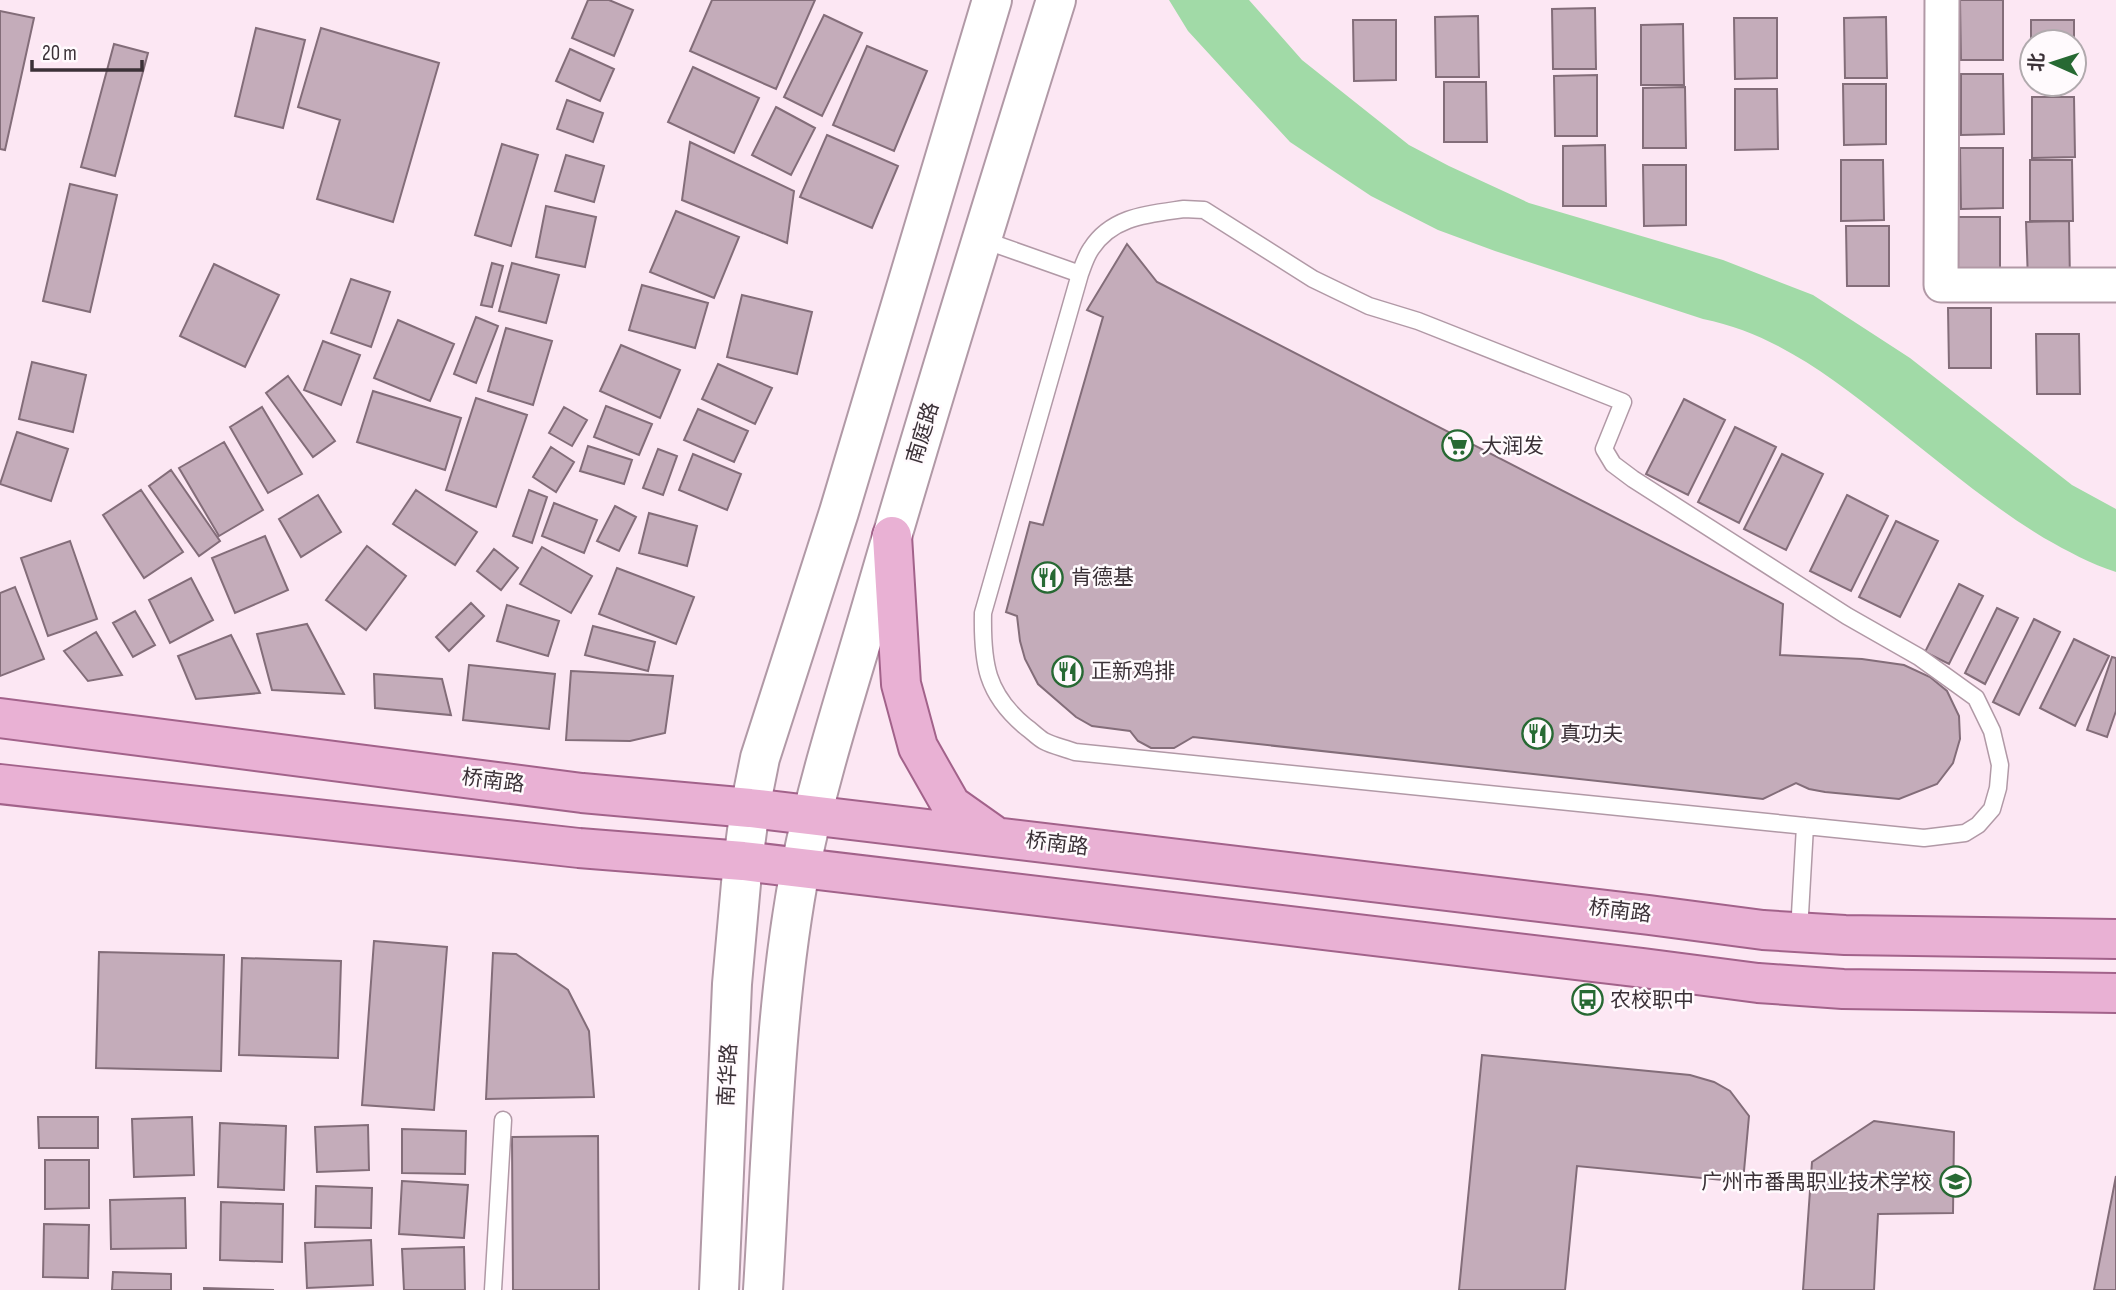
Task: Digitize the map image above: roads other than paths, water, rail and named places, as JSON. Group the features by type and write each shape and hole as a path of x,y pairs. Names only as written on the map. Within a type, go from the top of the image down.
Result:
{"main road":[{"path":"892,536 901,684 918,747 951,805 996,837"},
{"name":"桥南路","path":"0,718 582,793 812,815 1763,930 1927,937 2116,939"},
{"path":"0,784 579,848 743,861 1758,984 1843,989 2116,993"}],"street":[{"path":"743,861 760,758 839,512 992,0"},
{"name":"南庭路","path":"801,868 812,815 892,536 1056,0"},
{"path":"1941,0 1941,285 2116,285"},
{"name":"南华路","path":"719,1290 732,995 743,861"},
{"path":"763,1290 780,1013 801,868"}],"lane":[{"path":"1184,209 1204,210 1313,279 1368,306 1418,321 1623,402 1604,449 1613,464 1847,616 1919,657 1976,698 1992,731 2000,765 1998,788 1992,809 1978,825 1965,833 1924,838 1805,827 1075,752 1043,740 1019,721 999,701 988,676 983,644 983,613 1080,274 1090,249 1112,225 1148,214 1184,209"},
{"path":"981,239 1080,274"},
{"path":"1799,932 1805,827"},
{"path":"493,1290 503,1120"}],"place":[{"name":"大润发","path":"1458,446"},
{"name":"肯德基","path":"1048,577"},
{"name":"正新鸡排","path":"1068,671"},
{"name":"真功夫","path":"1537,734"},
{"name":"农校职中","path":"1587,1000"},
{"name":"广州市番禺职业技术学校","path":"1955,1182"}]}
